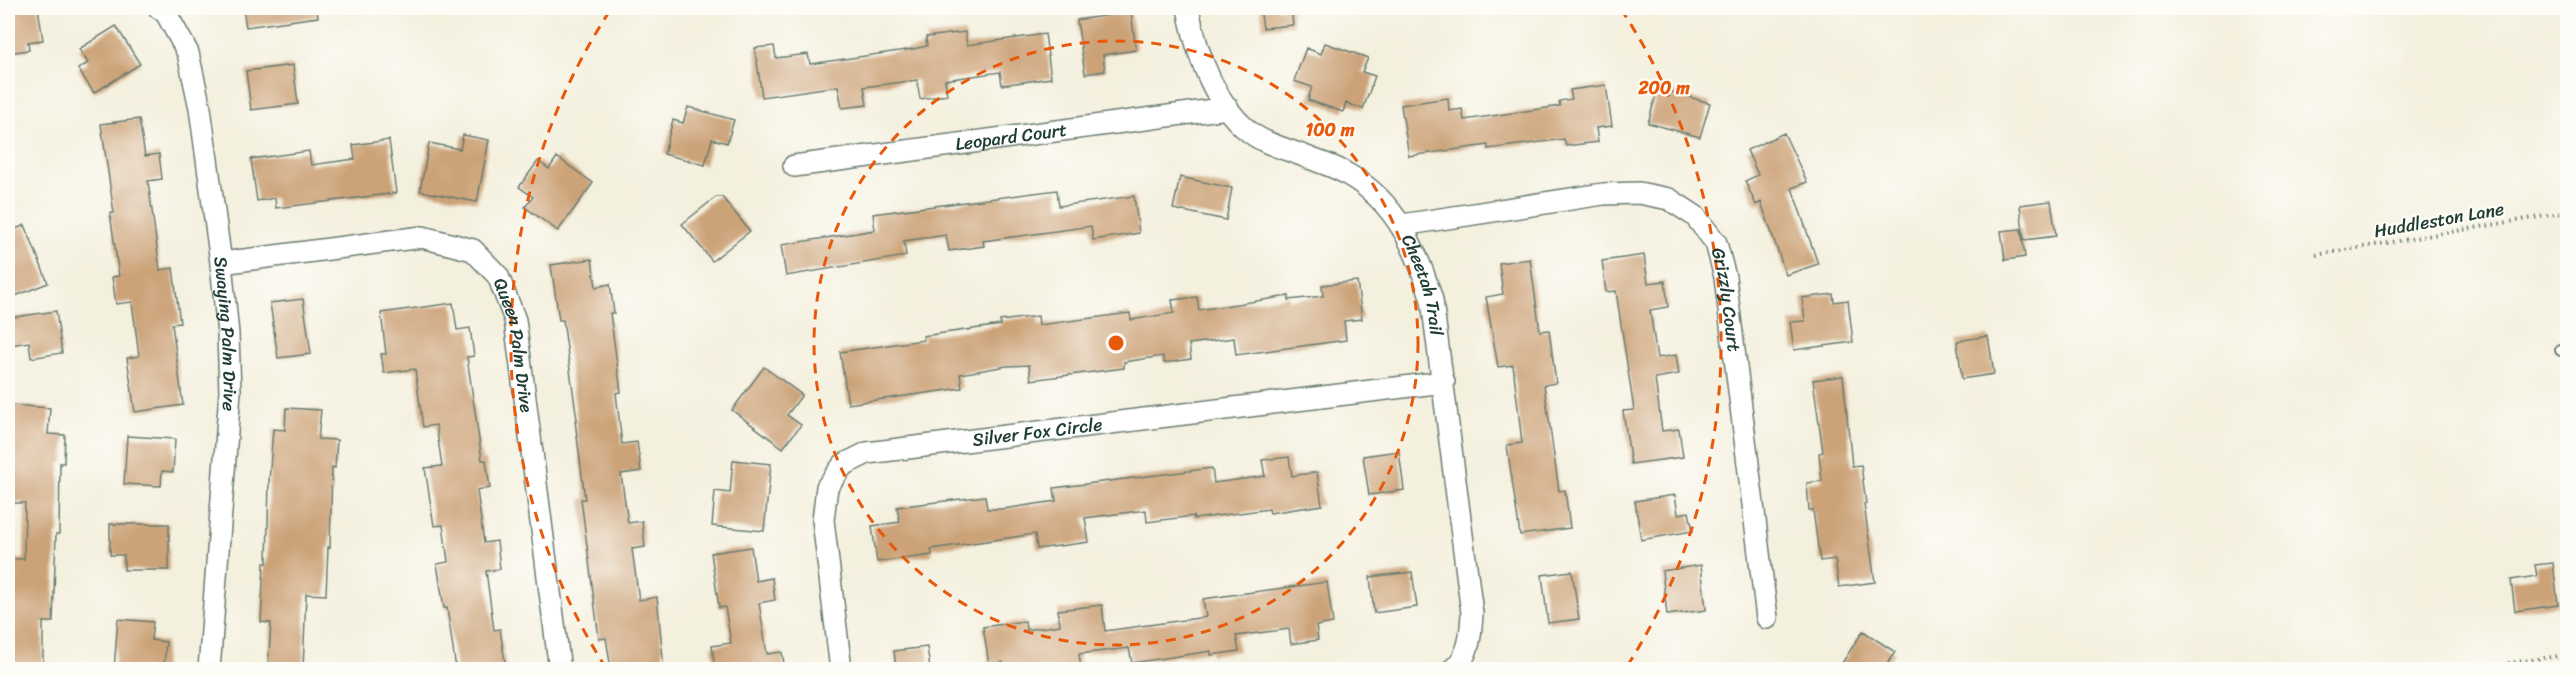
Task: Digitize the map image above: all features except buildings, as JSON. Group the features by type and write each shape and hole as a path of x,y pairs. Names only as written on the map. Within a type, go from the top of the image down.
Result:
{"street":[{"name":"Swaying Palm Drive","path":"159,8 166,13 188,53 200,108 228,334 230,392 209,669"},
{"name":"Cheetah Trail","path":"1188,8 1193,33 1207,74 1228,108 1247,130 1269,144 1348,174 1381,200 1402,225 1421,262 1432,300 1444,382 1472,613 1470,644 1455,668"},
{"name":"Leopard Court","path":"794,166 1228,108"},
{"name":"Grizzly Court","path":"1402,225 1603,194 1639,193 1669,199 1695,216 1716,243 1725,277 1767,618"},
{"name":"Queen Palm Drive","path":"221,263 422,237 473,250 498,276 515,320 560,669"},
{"name":"Silver Fox Circle","path":"841,669 823,520 827,488 843,465 867,453 1444,382"}],"path":[{"name":"Huddleston Lane","path":"2316,255 2568,212"},
{"path":"2508,663 2568,655"}]}
